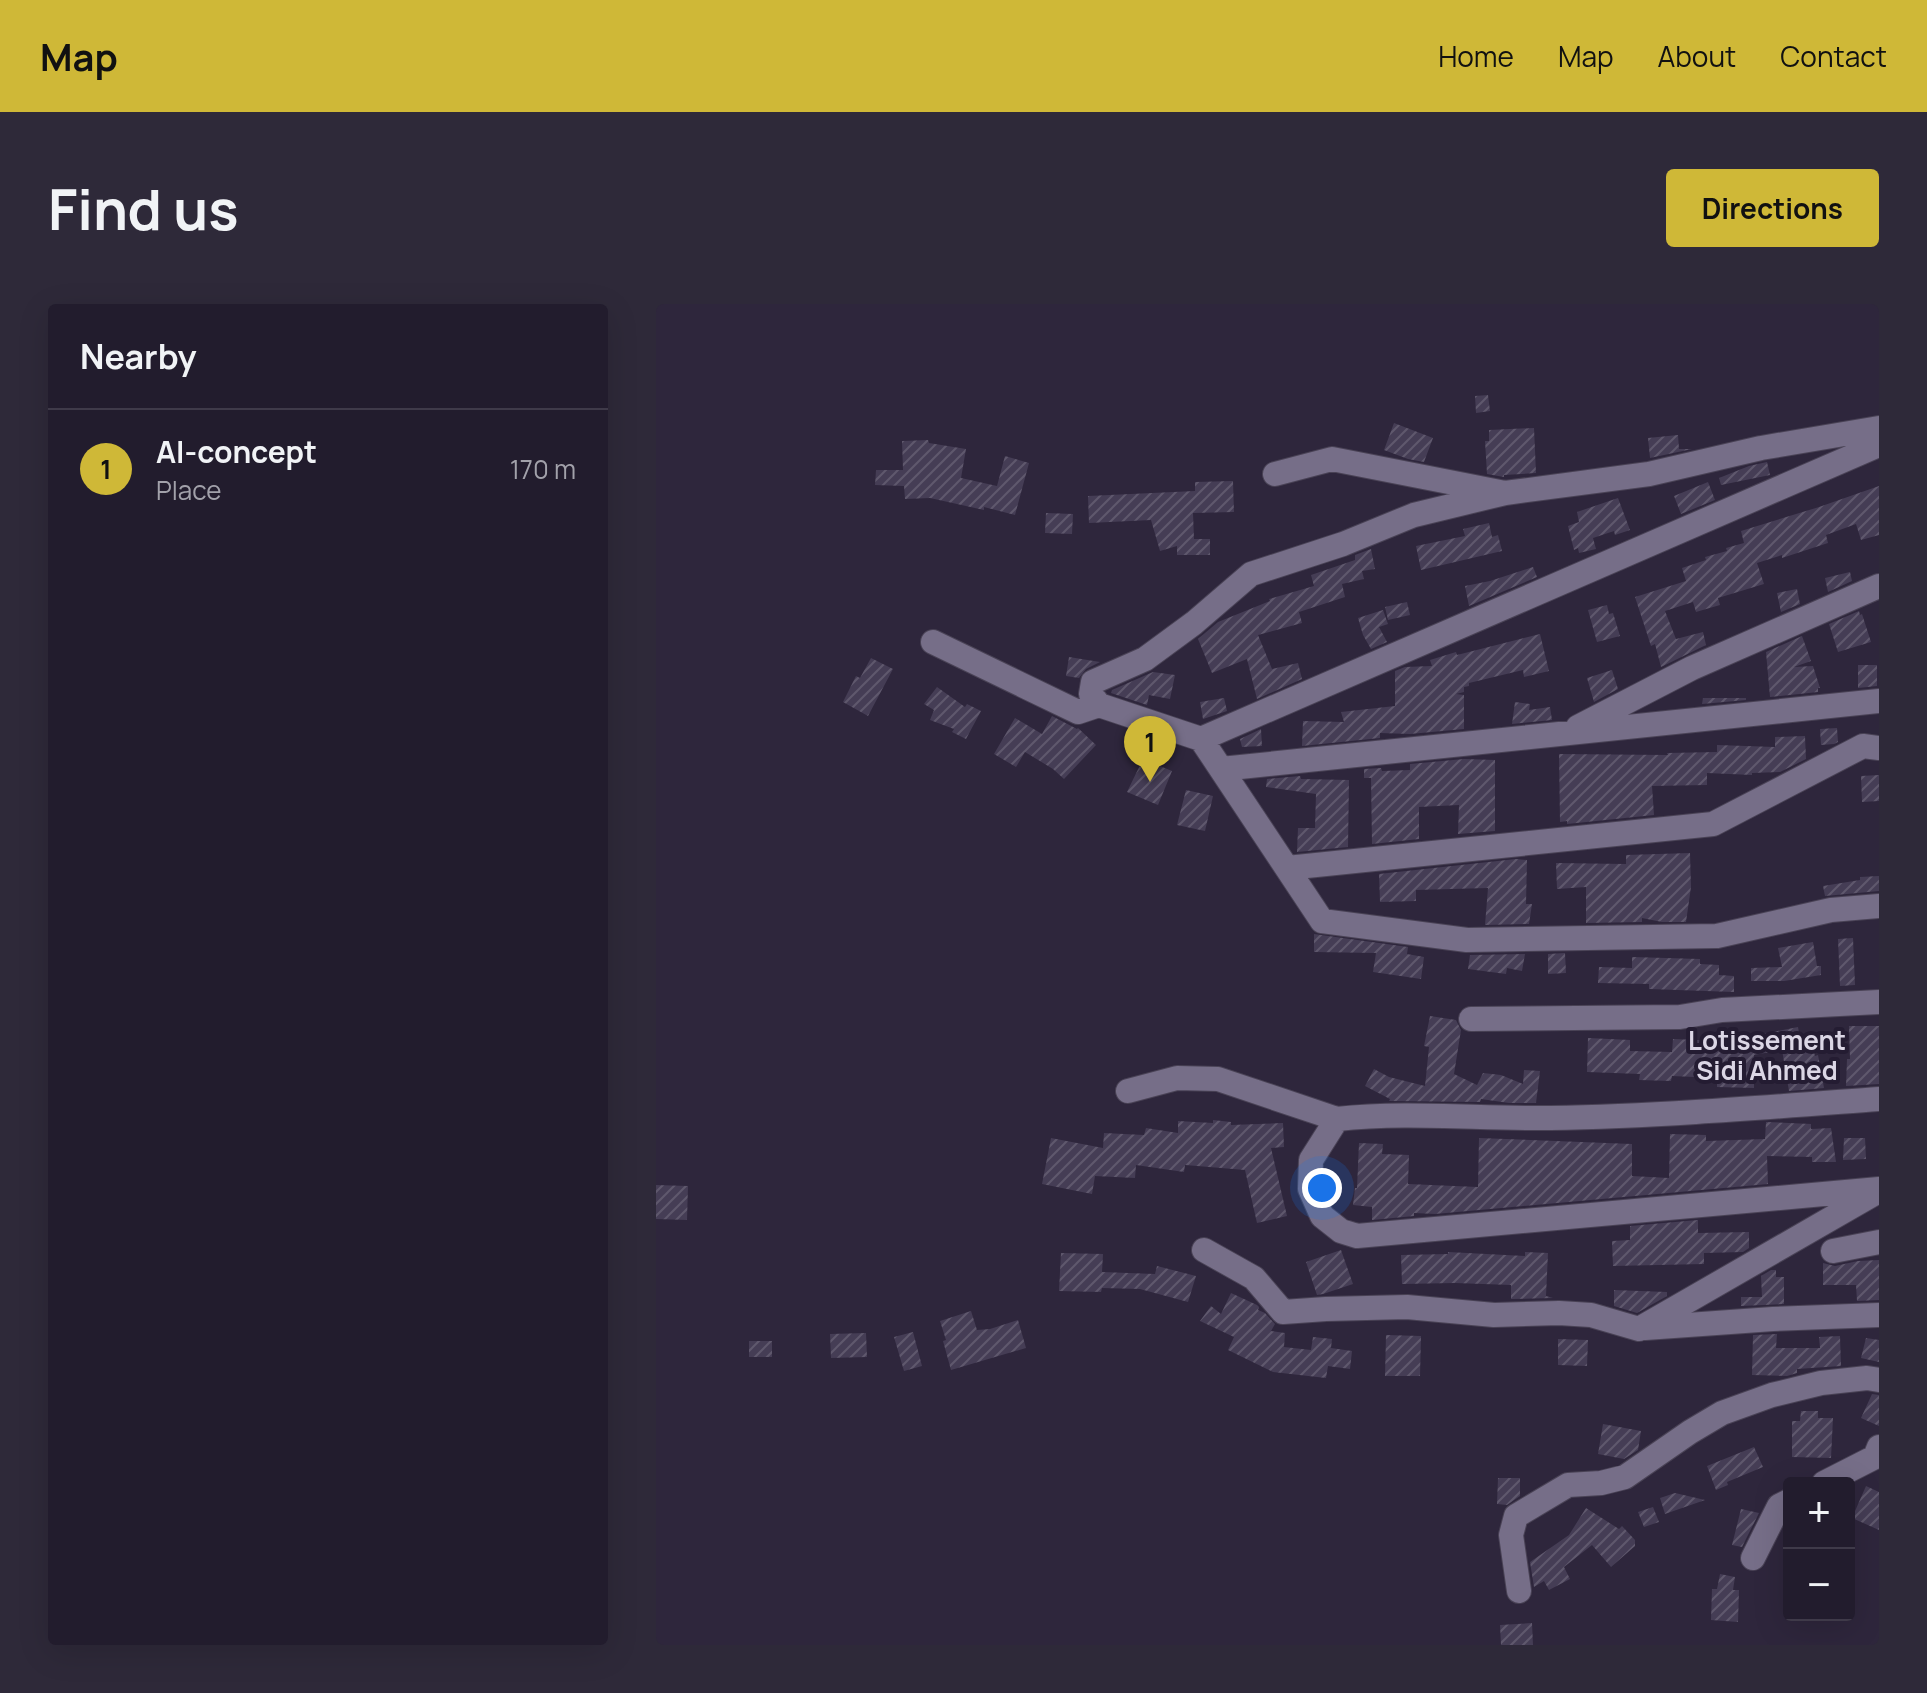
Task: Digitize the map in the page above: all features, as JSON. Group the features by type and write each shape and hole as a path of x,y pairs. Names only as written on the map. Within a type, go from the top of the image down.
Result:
{"street":[{"path":"1879,428 1761,448 1649,474 1505,493 1414,515 1343,544 1251,574 1194,623 1145,659 1093,682 1091,694 1099,705 1201,739 1322,921 1467,940 1717,936 1831,910 1879,906"},
{"path":"1201,739 1874,447 1879,440"},
{"path":"1275,474 1332,459 1505,493"},
{"path":"1566,734 1692,668 1879,586"},
{"path":"933,642 1078,712 1099,705"},
{"path":"1221,769 1879,701"},
{"path":"1287,868 1713,824 1863,746 1879,748"},
{"path":"1471,1019 1680,1017 1722,1010 1879,1002"},
{"path":"1128,1091 1177,1078 1218,1079 1337,1119 1368,1116 1550,1118 1879,1099"},
{"path":"1337,1119 1311,1160 1310,1189 1322,1216 1341,1231 1357,1236 1879,1190"},
{"path":"1639,1329 1879,1190"},
{"path":"1833,1251 1879,1242"},
{"path":"1204,1250 1254,1278 1283,1312 1407,1307 1494,1315 1559,1313 1591,1315 1639,1329 1879,1315"},
{"path":"1519,1591 1511,1535 1516,1516 1568,1485 1601,1483 1625,1477 1722,1413 1772,1395 1821,1383 1867,1378 1879,1380"},
{"path":"1836,1477 1875,1457 1879,1447"},
{"path":"1753,1558 1779,1506 1783,1504"}],"building":[{"path":"1488,395 1490,411 1476,413 1475,396"},
{"path":"1394,423 1433,438 1424,462 1384,450"},
{"path":"1534,428 1536,473 1504,477 1487,474 1485,441 1489,441 1489,430"},
{"path":"1678,435 1679,449 1692,449 1650,458 1648,438"},
{"path":"928,440 929,443 966,449 961,478 997,486 1005,456 1029,463 1015,515 930,498 905,499 904,486 875,485 876,470 903,470 902,441"},
{"path":"1767,462 1770,475 1721,485 1719,478"},
{"path":"1233,481 1234,512 1193,513 1194,539 1210,539 1210,555 1177,555 1177,546 1160,551 1151,520 1089,523 1088,496 1195,491 1195,482"},
{"path":"1708,482 1715,500 1681,514 1674,496"},
{"path":"1879,486 1879,535 1861,540 1856,524 1826,535 1828,543 1757,563 1764,584 1718,598 1720,605 1696,612 1693,602 1665,611 1676,639 1703,632 1706,645 1661,667 1635,597 1686,581 1682,568 1744,543 1741,531"},
{"path":"1618,498 1630,530 1615,535 1614,531 1593,538 1596,549 1579,553 1578,548 1574,550 1568,526 1579,522 1577,512"},
{"path":"1046,513 1073,514 1072,534 1045,533"},
{"path":"1489,523 1492,537 1498,535 1502,551 1421,570 1416,546 1465,536 1463,529"},
{"path":"1371,549 1375,569 1362,571 1364,579 1342,584 1345,597 1299,612 1302,623 1258,635 1272,669 1298,663 1302,679 1257,699 1247,659 1212,673 1198,639 1218,622 1269,599 1314,586 1311,575 1355,560 1355,555"},
{"path":"1533,567 1537,577 1469,606 1465,586"},
{"path":"1850,572 1852,581 1828,592 1825,578"},
{"path":"1797,589 1800,604 1781,612 1777,593"},
{"path":"1407,602 1410,615 1388,620 1385,607"},
{"path":"1607,605 1609,614 1613,613 1620,636 1597,642 1588,610"},
{"path":"1383,610 1388,624 1379,627 1387,642 1371,649 1358,618"},
{"path":"1859,611 1871,642 1838,652 1829,624"},
{"path":"1540,634 1549,671 1524,677 1523,670 1469,683 1464,687 1464,692 1456,694 1464,695 1464,729 1410,734 1380,733 1380,738 1302,746 1303,721 1344,722 1341,712 1395,706 1395,671 1405,667 1432,666 1430,660 1456,652 1457,655"},
{"path":"1802,636 1811,661 1794,667 1813,666 1820,688 1818,692 1770,697 1766,652"},
{"path":"1069,657 1100,662 1086,669 1079,678 1066,676"},
{"path":"871,658 893,669 868,716 843,702 856,676 860,678"},
{"path":"1858,665 1877,665 1877,686 1858,688"},
{"path":"1612,670 1618,689 1594,702 1587,678"},
{"path":"1153,672 1175,675 1170,699 1149,695 1147,705 1111,693 1112,690"},
{"path":"937,687 965,707 967,704 981,711 966,739 952,732 954,729 930,720 934,710 924,704"},
{"path":"1224,698 1227,711 1203,719 1200,702"},
{"path":"1703,698 1746,698 1746,700 1702,704"},
{"path":"1515,702 1530,704 1529,710 1550,707 1552,720 1512,724"},
{"path":"1052,716 1078,728 1096,745 1064,779 1025,752 1016,767 994,754 1015,718 1042,734"},
{"path":"1837,728 1838,742 1821,745 1820,729"},
{"path":"1261,729 1262,746 1242,747 1240,739"},
{"path":"1805,736 1806,759 1780,772 1752,775 1707,773 1707,785 1652,786 1654,815 1567,824 1567,821 1560,822 1559,754 1717,752 1717,745 1775,747 1775,737"},
{"path":"1143,759 1172,771 1158,805 1127,792"},
{"path":"1464,759 1495,760 1495,831 1458,834 1459,805 1419,807 1419,839 1372,844 1371,778 1364,778 1364,769 1410,770 1410,764"},
{"path":"1879,775 1879,801 1862,802 1861,776"},
{"path":"1300,776 1301,779 1349,780 1348,847 1297,852 1298,828 1315,828 1316,794 1266,787 1267,779"},
{"path":"1186,790 1213,796 1205,831 1177,825"},
{"path":"1690,853 1691,887 1686,922 1642,918 1642,922 1586,923 1586,887 1557,889 1556,863 1626,864 1626,855"},
{"path":"1527,860 1526,904 1532,904 1529,924 1485,925 1488,888 1416,890 1416,901 1380,902 1379,874"},
{"path":"1879,876 1879,891 1825,896 1823,886"},
{"path":"1314,934 1408,947 1407,954 1424,957 1421,979 1373,972 1376,953 1314,952"},
{"path":"1853,938 1855,985 1840,986 1838,939"},
{"path":"1813,942 1821,975 1784,981 1751,981 1751,968 1782,967 1778,948"},
{"path":"1565,953 1566,973 1548,974 1548,954"},
{"path":"1525,954 1522,971 1507,968 1506,974 1468,969 1470,955"},
{"path":"1632,957 1700,959 1700,964 1719,965 1719,975 1734,976 1734,992 1649,989 1649,984 1598,983 1599,967 1632,968"},
{"path":"1430,1016 1456,1020 1461,1030 1454,1074 1477,1085 1483,1073 1501,1075 1523,1084 1524,1070 1540,1071 1536,1103 1481,1099 1480,1102 1389,1101 1365,1086 1374,1069 1389,1077 1425,1086 1429,1047 1424,1046"},
{"path":"1849,1026 1879,1026 1879,1084 1846,1086 1847,1059 1850,1059"},
{"path":"1798,1027 1801,1044 1812,1043 1815,1056 1818,1055 1824,1088 1789,1091 1782,1050 1754,1055 1754,1088 1717,1087 1717,1078 1672,1076 1671,1081 1639,1080 1640,1074 1587,1072 1588,1038 1630,1040 1630,1051 1672,1052 1673,1039 1721,1041 1721,1034 1757,1035"},
{"path":"1213,1120 1231,1122 1231,1125 1283,1123 1284,1147 1271,1148 1287,1216 1257,1223 1245,1170 1185,1165 1184,1172 1136,1165 1135,1178 1095,1176 1092,1194 1042,1184 1051,1138 1103,1148 1104,1133 1144,1135 1146,1128 1178,1133 1178,1121 1213,1123"},
{"path":"1766,1122 1811,1124 1811,1129 1831,1128 1836,1162 1812,1162 1812,1157 1767,1156 1768,1184 1435,1214 1414,1213 1414,1216 1372,1220 1372,1207 1353,1205 1359,1143 1383,1144 1382,1154 1409,1155 1408,1184 1478,1187 1479,1138 1632,1144 1632,1176 1669,1178 1670,1134 1706,1135 1706,1141 1765,1139"},
{"path":"1844,1138 1865,1138 1866,1159 1843,1160"},
{"path":"656,1185 688,1186 687,1220 656,1219"},
{"path":"1698,1220 1698,1233 1749,1232 1749,1248 1743,1252 1704,1253 1704,1264 1613,1266 1612,1241 1630,1240 1630,1226"},
{"path":"1341,1250 1353,1284 1317,1295 1306,1262"},
{"path":"1448,1252 1525,1256 1525,1252 1548,1253 1546,1296 1553,1298 1511,1299 1511,1285 1402,1284 1401,1255"},
{"path":"1061,1253 1103,1254 1102,1272 1155,1274 1157,1266 1196,1276 1188,1302 1140,1289 1059,1291"},
{"path":"1879,1260 1879,1300 1857,1301 1856,1285 1823,1285 1823,1263 1835,1266"},
{"path":"1776,1270 1776,1277 1784,1277 1784,1304 1741,1306 1741,1297 1762,1297 1761,1276"},
{"path":"1614,1290 1667,1292 1667,1296 1637,1313 1614,1306"},
{"path":"1231,1293 1257,1305 1258,1310 1275,1324 1271,1331 1285,1333 1284,1347 1311,1350 1313,1337 1332,1339 1331,1348 1352,1351 1350,1369 1328,1366 1326,1378 1273,1372 1228,1350 1234,1337 1200,1321 1211,1306 1221,1314"},
{"path":"971,1311 977,1330 1018,1320 1026,1348 951,1370 940,1321"},
{"path":"913,1332 922,1366 904,1371 894,1337"},
{"path":"866,1333 867,1357 831,1358 830,1334"},
{"path":"1777,1334 1776,1348 1820,1348 1819,1337 1840,1336 1841,1366 1797,1369 1797,1373 1787,1376 1752,1375 1753,1335"},
{"path":"1386,1335 1421,1336 1420,1376 1385,1376"},
{"path":"1866,1338 1879,1340 1879,1362 1861,1358"},
{"path":"1558,1339 1588,1340 1587,1366 1558,1365"},
{"path":"749,1341 772,1341 772,1357 749,1357"},
{"path":"1872,1394 1879,1395 1879,1426 1861,1418"},
{"path":"1801,1411 1818,1411 1818,1418 1833,1418 1831,1458 1792,1457 1792,1421 1800,1421"},
{"path":"1603,1424 1641,1431 1638,1450 1624,1459 1598,1454"},
{"path":"1754,1447 1763,1467 1716,1490 1707,1466"},
{"path":"1498,1478 1520,1478 1520,1496 1507,1505 1497,1504"},
{"path":"1866,1486 1879,1492 1879,1530 1855,1519 1855,1511"},
{"path":"1675,1493 1705,1500 1665,1514 1660,1498"},
{"path":"1653,1507 1659,1522 1644,1527 1638,1512"},
{"path":"1586,1508 1619,1529 1622,1526 1635,1540 1635,1546 1611,1567 1592,1545 1564,1567 1570,1579 1549,1590 1544,1581 1534,1587 1530,1562 1569,1535"},
{"path":"1741,1509 1759,1513 1742,1547 1732,1545"},
{"path":"1720,1574 1735,1577 1733,1590 1739,1590 1738,1622 1711,1620 1712,1589 1717,1589"},
{"path":"1532,1623 1533,1645 1501,1645 1500,1625"}],"place":[{"name":"AI-concept","path":"1150,782"}],"district":[{"name":"Lotissement Sidi Ahmed","path":"1767,1055"}]}
